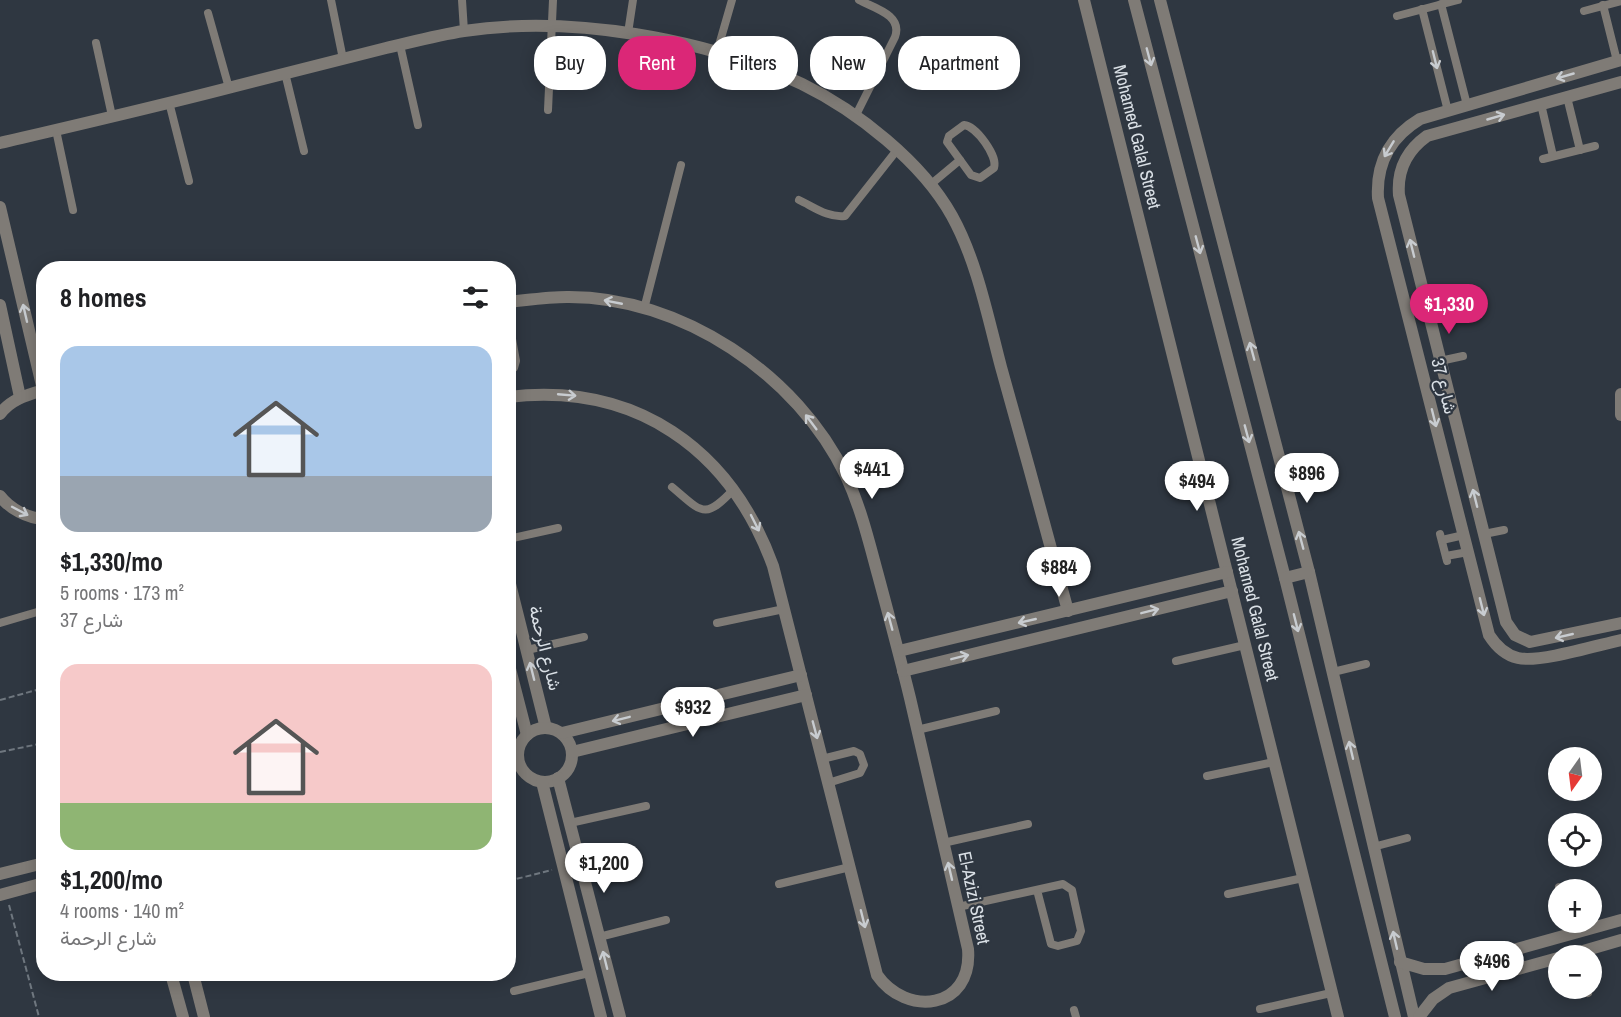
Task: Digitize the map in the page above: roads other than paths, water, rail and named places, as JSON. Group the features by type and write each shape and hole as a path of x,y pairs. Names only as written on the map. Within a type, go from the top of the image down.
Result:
{"street":[{"name":"Mohamed Galal Street","path":"1084,0 1338,1017"},
{"path":"1134,0 1285,578 1395,1017"},
{"path":"1160,0 1309,572 1414,1017"},
{"path":"0,144 343,58 464,31 551,26 628,33 708,50"},
{"name":"شارع 37","path":"1619,60 1420,119 1400,133 1386,152 1381,163 1377,186 1378,198 1489,635 1494,643 1509,655 1528,660 1621,640"},
{"name":"شارع 37","path":"1621,81 1427,136 1418,143 1404,162 1398,184 1506,622 1515,635 1530,642 1621,623"},
{"path":"798,83 856,115 897,150 930,185 952,216 975,271 1068,611"},
{"path":"0,207 36,360"},
{"name":"El-Azizi Street","path":"516,301 568,297 606,300 680,321 715,338 747,358 777,383 797,404 826,442 845,475 860,510 899,651 958,907 969,962 967,975 961,987 941,1007 922,1012 894,998 884,988 877,975 773,566 750,513 734,489 695,448 672,431 629,410 592,399 564,394 516,397"},
{"path":"0,305 20,397"},
{"path":"1427,392 1446,386"},
{"path":"0,414 20,397 36,392"},
{"path":"1621,394 1621,415"},
{"path":"0,496 18,512 36,519"},
{"path":"899,651 1227,572"},
{"path":"1285,578 1309,572"},
{"path":"903,671 1232,591"},
{"name":"شارع الرحمة","path":"516,608 546,728"},
{"path":"562,733 801,675"},
{"path":"516,692 527,735"},
{"path":"572,752 806,695"},
{"path":"516,747 527,735 540,728 546,728 562,733 567,738 572,752 570,767 558,778 542,782 516,769"},
{"path":"558,778 620,1017"},
{"path":"542,782 601,1017"},
{"path":"0,874 36,865"},
{"path":"3,894 36,885"},
{"path":"1602,923 1621,920"},
{"path":"1400,962 1424,969 1445,969 1557,933"},
{"path":"1602,946 1621,940"},
{"path":"1419,1017 1433,999 1449,988 1548,961"},
{"path":"173,981 183,1017"},
{"path":"195,981 204,1017"}],"lane":[{"path":"331,0 343,58"},
{"path":"462,0 464,31"},
{"path":"548,110 553,0"},
{"path":"628,33 633,0"},
{"path":"722,36 732,0"},
{"path":"856,115 895,37 897,28 889,15 859,0"},
{"path":"1397,16 1458,0"},
{"path":"1584,11 1621,0"},
{"path":"1441,4 1467,105"},
{"path":"1603,6 1619,60"},
{"path":"1422,9 1448,111"},
{"path":"208,13 229,88"},
{"path":"96,43 112,116"},
{"path":"400,45 418,125"},
{"path":"285,73 304,151"},
{"path":"1567,97 1580,150"},
{"path":"169,102 189,181"},
{"path":"1541,104 1553,156"},
{"path":"964,125 968,125 974,128 995,158 996,165 980,178 976,178 960,160 948,145 948,139 964,125"},
{"path":"56,130 73,210"},
{"path":"1543,159 1595,146"},
{"path":"799,200 829,215 845,216 897,150"},
{"path":"930,185 960,160"},
{"path":"644,309 681,165"},
{"path":"1440,361 1463,356"},
{"path":"672,487 699,509 706,510 720,504 734,489"},
{"path":"516,537 558,528"},
{"path":"1484,534 1504,530"},
{"path":"1464,535 1441,537 1446,558 1468,552"},
{"path":"717,623 784,609"},
{"path":"0,622 36,612"},
{"path":"527,651 584,637"},
{"path":"1176,661 1245,645"},
{"path":"1333,672 1366,664"},
{"path":"917,730 996,711"},
{"path":"822,759 854,752 860,754 864,765 860,773 828,783"},
{"path":"1207,776 1274,762"},
{"path":"570,823 646,806"},
{"path":"943,843 1028,824"},
{"path":"1373,847 1407,838"},
{"path":"779,884 849,867"},
{"path":"1228,894 1302,878"},
{"path":"958,907 1063,884 1070,887 1081,931 1077,941 1058,946 1051,944 1037,890"},
{"path":"599,937 666,920"},
{"path":"514,991 590,973"},
{"path":"1260,1009 1331,993"}]}
